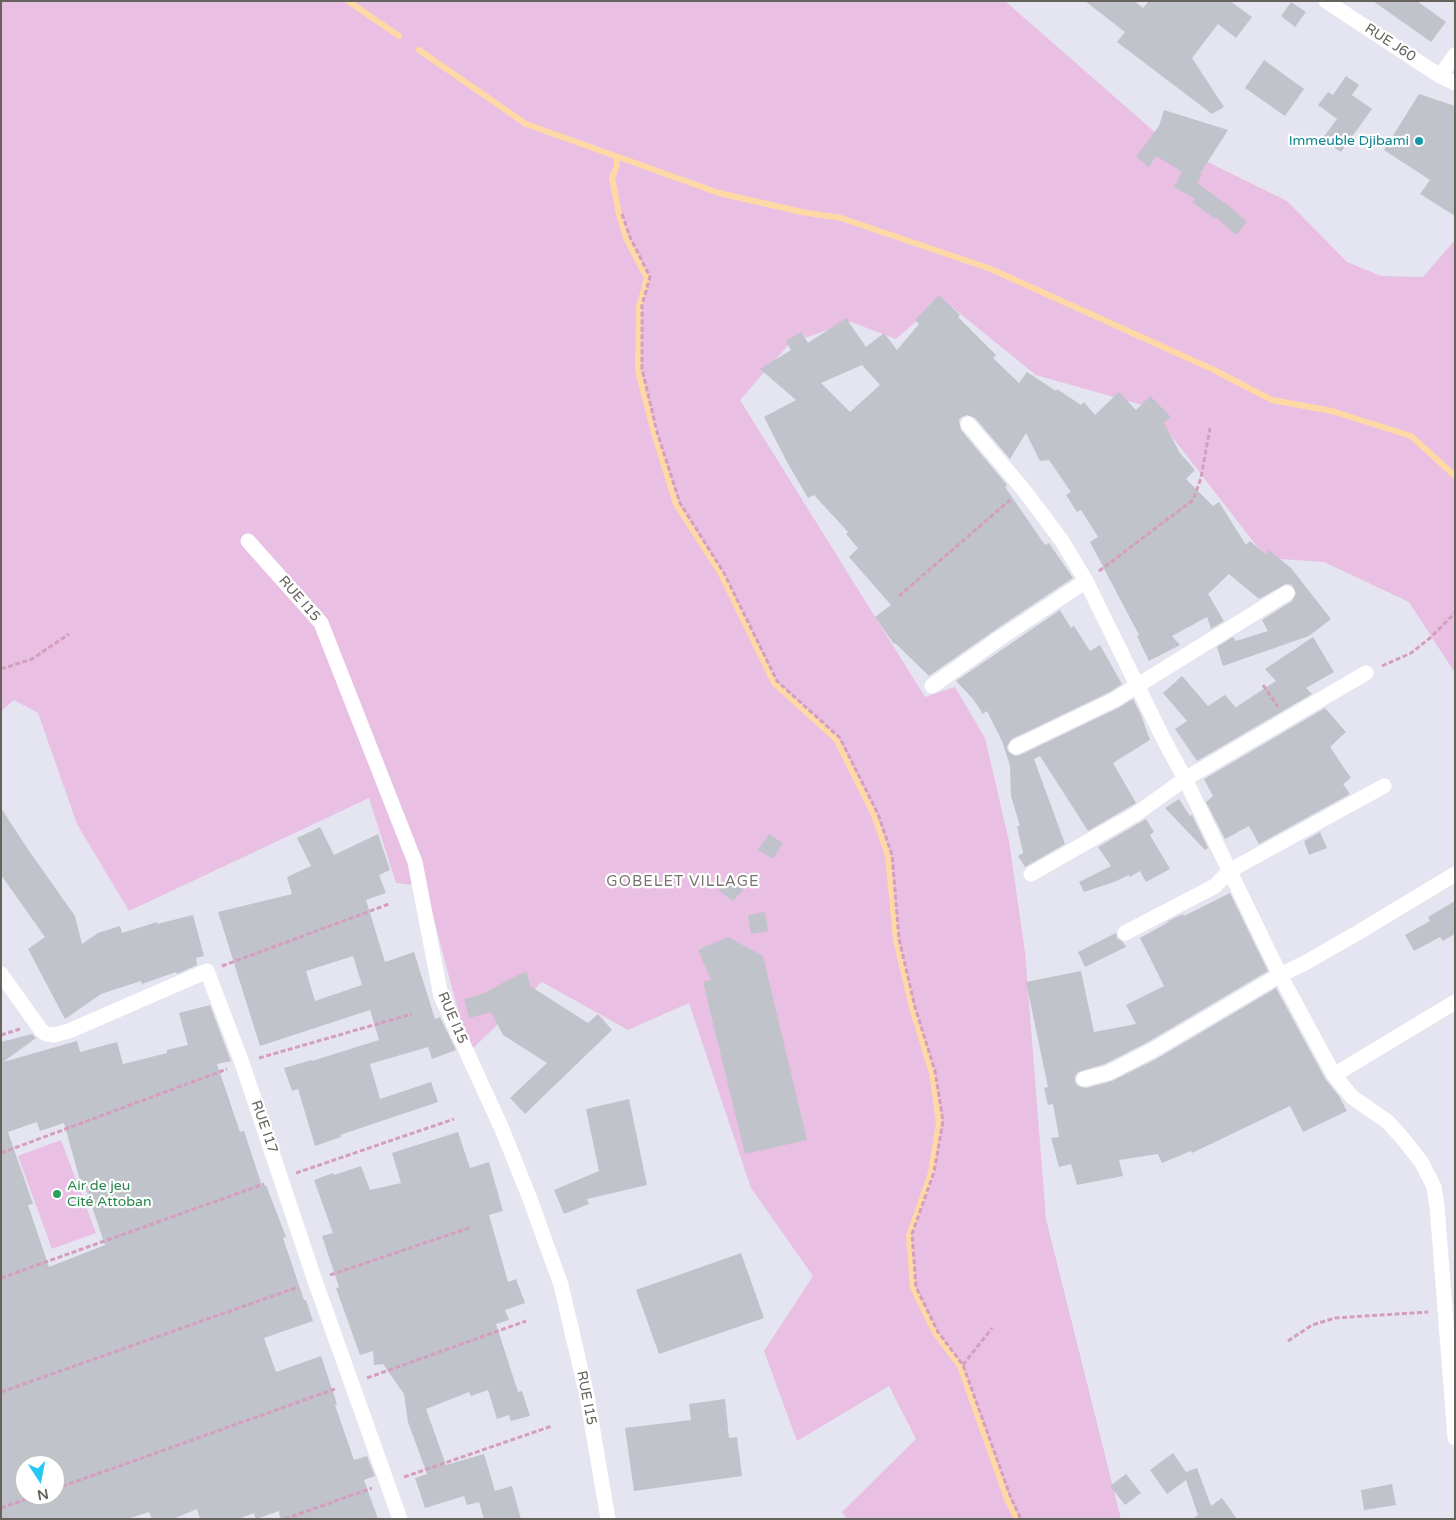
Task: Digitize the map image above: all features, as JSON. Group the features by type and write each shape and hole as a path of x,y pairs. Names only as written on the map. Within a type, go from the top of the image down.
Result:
{"street":[{"name":"RUE J60","path":"1326,1 1440,76 1455,83"},
{"path":"1440,76 1455,54"},
{"path":"968,424 1022,489 1062,542 1086,580 1186,779 1280,975 1334,1075 1352,1097 1388,1122 1422,1163 1434,1187 1455,1438"},
{"name":"RUE I15","path":"248,541 321,623 415,862 441,996 502,1129 561,1285 587,1396 608,1519"},
{"path":"932,686 1086,580"},
{"path":"1016,747 1114,700 1288,593"},
{"path":"1031,874 1136,814 1186,779 1366,673"},
{"path":"1125,933 1215,886 1229,871 1384,786"},
{"path":"1084,1079 1108,1073 1153,1050 1455,874"},
{"path":"1,974 41,1030 46,1034 54,1035 69,1032 208,971"},
{"name":"RUE I17","path":"208,971 242,1063 315,1280 400,1519"},
{"path":"1334,1075 1455,1002"}],"path":[{"path":"622,214 630,237 650,277 642,305 642,370 657,432 680,503 724,573 777,681 840,738 878,814 892,855 899,939 915,1007 935,1071 943,1121 934,1172 912,1234 916,1287 938,1332 963,1364 1010,1498 1021,1519"},
{"path":"1086,580 1193,500 1200,478 1210,428"},
{"path":"899,596 1022,489"},
{"path":"1366,673 1411,653 1430,638 1455,612"},
{"path":"1,668 32,659 70,634"},
{"path":"1263,684 1286,719"},
{"path":"208,971 389,904"},
{"path":"1,1153 242,1063 412,1014"},
{"path":"1,1278 281,1178 454,1119"},
{"path":"1,1392 315,1280 472,1228"},
{"path":"1288,1341 1312,1325 1335,1318 1445,1312"},
{"path":"65,1485 526,1321"},
{"path":"963,1364 992,1328"},
{"path":"285,1519 552,1426"},
{"path":"1,1508 15,1503"}],"shaded area":[{"path":"1,1 1005,1 1165,141 1287,201 1347,262 1381,276 1423,277 1455,240 1455,673 1409,602 1324,562 1266,558 1149,407 1036,375 942,299 896,339 851,322 790,343 740,400 925,697 955,687 985,738 1009,841 1025,952 1046,1219 1121,1519 847,1519 842,1512 916,1439 889,1386 797,1441 764,1351 813,1276 751,1188 689,1003 628,1030 542,982 469,1052 425,886 396,883 369,798 129,911 77,824 38,713 14,700 1,711"},
{"name":"Air de jeu Cité Attoban","path":"61,1140 96,1233 52,1249 18,1156"}],"building":[{"path":"1085,1 1134,1 1143,8 1149,1 1230,1 1252,17 1236,38 1218,24 1192,58 1224,107 1212,114 1117,42 1125,32"},
{"path":"1373,1 1417,1 1446,22 1431,42"},
{"path":"1291,2 1306,12 1295,27 1281,16"},
{"path":"1264,60 1304,89 1285,116 1245,88"},
{"path":"1346,76 1359,85 1352,95 1372,109 1341,152 1322,139 1337,119 1318,105 1328,92 1333,95"},
{"name":"Immeuble Djibami","path":"1419,94 1455,106 1455,216 1420,194 1430,180 1384,150"},
{"path":"1164,110 1228,130 1200,174 1202,175 1197,183 1229,206 1247,222 1236,235 1216,217 1215,219 1192,202 1195,199 1174,187 1182,172 1156,156 1149,167 1136,157 1159,126"},
{"path":"939,295 996,355 993,358 1019,383 1027,372 1081,405 1084,402 1095,415 1119,392 1136,410 1150,396 1171,417 1164,423 1180,453 1195,470 1186,479 1213,506 1219,502 1246,545 1250,541 1265,554 1269,550 1291,568 1331,619 1309,636 1223,666 1217,647 1233,637 1236,641 1268,631 1262,620 1292,601 1296,593 1292,585 1286,584 1259,599 1229,574 1208,594 1224,621 1211,629 1207,617 1172,636 1180,645 1149,661 1137,636 1139,635 1090,542 1098,537 1081,510 1077,512 1066,495 1071,492 1049,460 1040,461 1026,433 1010,459 975,418 967,415 959,420 961,430 1007,485 1005,487 1045,545 1049,543 1073,578 929,676 894,644 875,617 891,605 849,557 858,548 846,534 848,532 814,495 808,498 787,462 764,417 796,400 760,369 791,350 786,341 801,332 808,343 846,318 866,347 884,333 897,350 919,324 915,320","holes":["862,365 880,385 850,412 821,383"]},
{"path":"1060,610 1071,628 1074,626 1090,651 1100,645 1122,684 1110,692 1012,739 1007,746 1008,751 1015,756 1020,755 1133,699 1150,740 1113,763 1136,803 1088,831 1040,756 1034,759 1065,844 1025,867 1018,856 1023,853 1017,826 1020,826 1011,796 1010,766 1002,741 987,711 983,714 973,699 956,681"},
{"path":"1313,637 1334,672 1306,688 1312,694 1197,761 1175,729 1187,721 1163,693 1182,676 1208,706 1225,695 1237,709 1236,707 1276,681 1265,669"},
{"path":"1325,708 1346,732 1330,747 1351,778 1343,784 1350,794 1259,844 1249,826 1225,839 1206,802 1213,796 1204,779"},
{"path":"1179,799 1190,816 1192,815 1208,848 1205,850 1165,808"},
{"path":"1,808 75,916 82,944 98,933 120,926 122,933 157,922 157,924 193,915 204,956 196,958 197,965 177,974 176,972 142,984 141,981 101,994 65,1019 28,949 45,937 1,875"},
{"path":"1146,819 1154,832 1150,835 1170,869 1146,882 1140,871 1130,877 1129,875 1084,892 1079,882 1111,866 1098,847"},
{"path":"320,827 334,855 378,834 390,870 379,875 386,893 366,900 385,962 414,952 435,1019 440,1017 456,1050 432,1059 428,1047 370,1064 380,1099 431,1082 438,1102 340,1135 341,1137 315,1146 298,1089 292,1091 284,1068 379,1040 370,1010 260,1046 218,912 292,894 287,877 311,866 297,838","holes":["353,956 362,985 315,1001 306,971"]},
{"path":"1320,832 1327,848 1309,855 1304,841"},
{"path":"769,834 783,843 773,859 758,850"},
{"path":"727,877 744,889 733,901 718,890"},
{"path":"1230,893 1268,971 1148,1042 1105,1064 1078,1072 1075,1082 1078,1086 1086,1088 1112,1081 1158,1058 1276,988 1326,1080 1339,1096 1347,1111 1303,1132 1290,1106 1192,1153 1191,1151 1162,1163 1158,1154 1119,1160 1123,1176 1077,1185 1071,1164 1059,1167 1051,1138 1059,1137 1053,1104 1048,1105 1044,1088 1048,1087 1026,982 1081,971 1094,1032 1136,1024 1126,1005 1164,986 1140,938 1168,921 1183,914 1184,916"},
{"path":"1455,901 1455,934 1443,941 1440,937 1414,951 1405,935 1430,921 1428,917"},
{"path":"765,912 768,931 751,934 748,915"},
{"path":"1116,933 1117,938 1126,947 1085,967 1078,952"},
{"path":"728,937 763,956 807,1140 745,1154 703,982 711,980 698,950"},
{"path":"527,972 530,986 588,1023 598,1014 612,1030 525,1114 510,1098 547,1063 503,1035 491,1012 469,1018 464,999 482,994"},
{"path":"210,1005 231,1061 217,1064 240,1132 244,1131 262,1186 266,1185 286,1237 283,1238 313,1321 264,1338 276,1372 321,1356 354,1460 367,1456 375,1476 364,1480 378,1519 280,1519 279,1511 256,1519 254,1513 238,1519 200,1519 197,1509 173,1519 152,1519 149,1512 127,1519 1,1519 1,1042 32,1034 36,1038 3,1062 77,1041 80,1052 117,1042 123,1064 167,1053 167,1050 188,1045 179,1013","holes":["37,1122 40,1131 64,1123 81,1184 84,1183 105,1245 49,1267 28,1205 33,1204 8,1132"]},
{"path":"629,1099 647,1185 587,1199 589,1204 564,1214 554,1190 599,1171 586,1109"},
{"path":"458,1132 470,1168 489,1162 503,1211 489,1215 508,1282 516,1279 525,1303 505,1310 509,1320 496,1324 518,1392 522,1391 530,1416 511,1421 509,1415 497,1419 488,1390 471,1396 469,1392 426,1409 446,1465 484,1454 495,1491 512,1486 521,1519 484,1519 479,1502 467,1505 464,1496 425,1508 415,1478 427,1474 408,1422 404,1394 383,1364 374,1365 373,1351 360,1355 336,1288 339,1287 322,1236 333,1233 314,1180 361,1166 370,1190 401,1183 392,1153"},
{"path":"741,1253 764,1318 659,1354 636,1290"},
{"path":"725,1399 729,1438 737,1437 742,1476 634,1491 625,1428 691,1420 689,1404"},
{"path":"1173,1453 1186,1472 1197,1468 1211,1506 1222,1498 1237,1519 1193,1519 1198,1515 1186,1480 1167,1494 1150,1470"},
{"path":"1126,1474 1141,1493 1125,1505 1110,1486"},
{"path":"1392,1484 1396,1505 1364,1510 1361,1490"}],"waterway":[{"path":"348,1 399,36"},
{"path":"419,50 526,124 719,193 802,212 841,218 991,269 1212,369 1272,400 1332,411 1411,436 1455,476"},
{"path":"617,158 617,165 612,178 619,214 626,238 647,278 639,307 638,371 654,433 676,504 721,574 774,683 836,739 874,815 888,856 896,940 912,1008 932,1073 939,1122 931,1173 909,1236 913,1288 935,1333 960,1366 1007,1499 1017,1519"}],"place":[{"name":"Immeuble Djibami","path":"1419,141"},
{"name":"Air de jeu Cité Attoban","path":"57,1194"}],"district":[{"name":"GOBELET VILLAGE","path":"683,882"}]}
